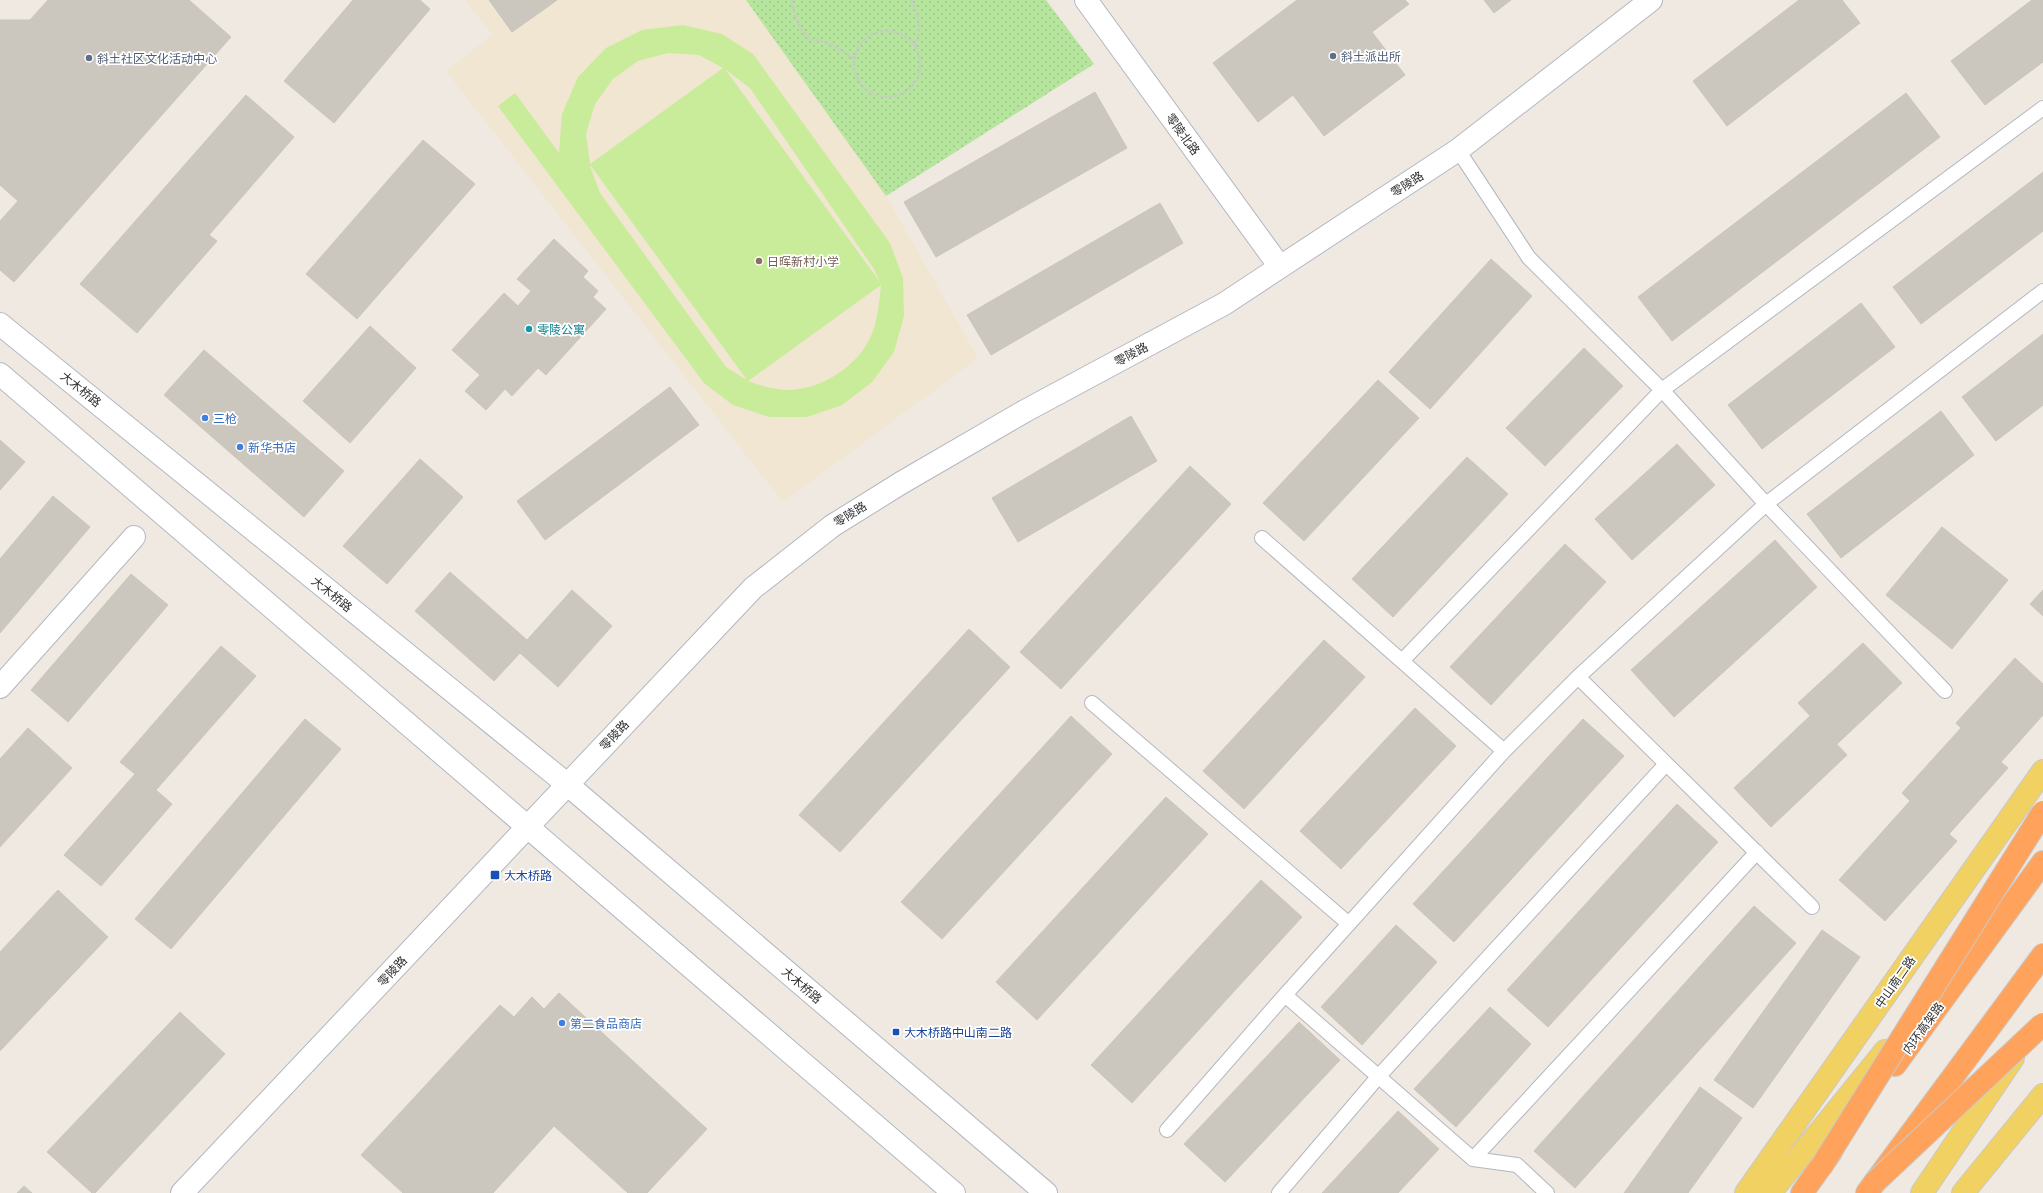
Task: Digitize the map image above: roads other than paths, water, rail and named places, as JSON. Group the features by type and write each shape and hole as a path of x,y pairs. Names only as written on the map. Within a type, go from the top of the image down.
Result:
{"highway":[{"path":"1821,1167 2043,812"},
{"name":"内环高架路","path":"1802,1193 2043,862"},
{"path":"1871,1188 2043,955"},
{"path":"1871,1188 2043,1024"}],"main road":[{"name":"中山南二路","path":"1746,1193 2043,771"},
{"path":"1770,1193 1940,982 2043,862"},
{"path":"1922,1193 2043,1015"},
{"path":"1964,1193 2043,1095"}],"street":[{"name":"零陵北路","path":"1086,0 1280,268"},
{"name":"零陵路","path":"182,1193 754,588 832,526 901,482 1025,411 1224,304 1280,268 1458,150 1651,0"},
{"name":"大木桥路","path":"0,324 568,785 1046,1193"},
{"path":"0,374 954,1193"},
{"path":"0,687 134,538"}],"lane":[{"path":"1402,661 1662,390 2043,108"},
{"path":"1458,150 1529,258 1662,390 1766,504 1945,691"},
{"path":"1167,1130 1285,995 1504,751 1578,678 1766,504 2043,291"},
{"path":"1262,538 1504,751"},
{"path":"1578,678 1812,907"},
{"path":"1092,703 1349,924"},
{"path":"1279,1193 1378,1077 1666,764"},
{"path":"1473,1159 1757,852"},
{"path":"1285,995 1473,1159 1517,1165 1547,1193"}],"place":[{"name":"斜土派出所","path":"1333,56"},
{"name":"斜土社区文化活动中心","path":"89,58"},
{"name":"日晖新村小学","path":"759,261"},
{"name":"零陵公寓","path":"529,329"},
{"name":"三枪","path":"205,418"},
{"name":"新华书店","path":"240,447"},
{"name":"大木桥路","path":"495,875"},
{"name":"第二食品商店","path":"562,1023"},
{"name":"大木桥路中山南二路","path":"896,1032"}]}
